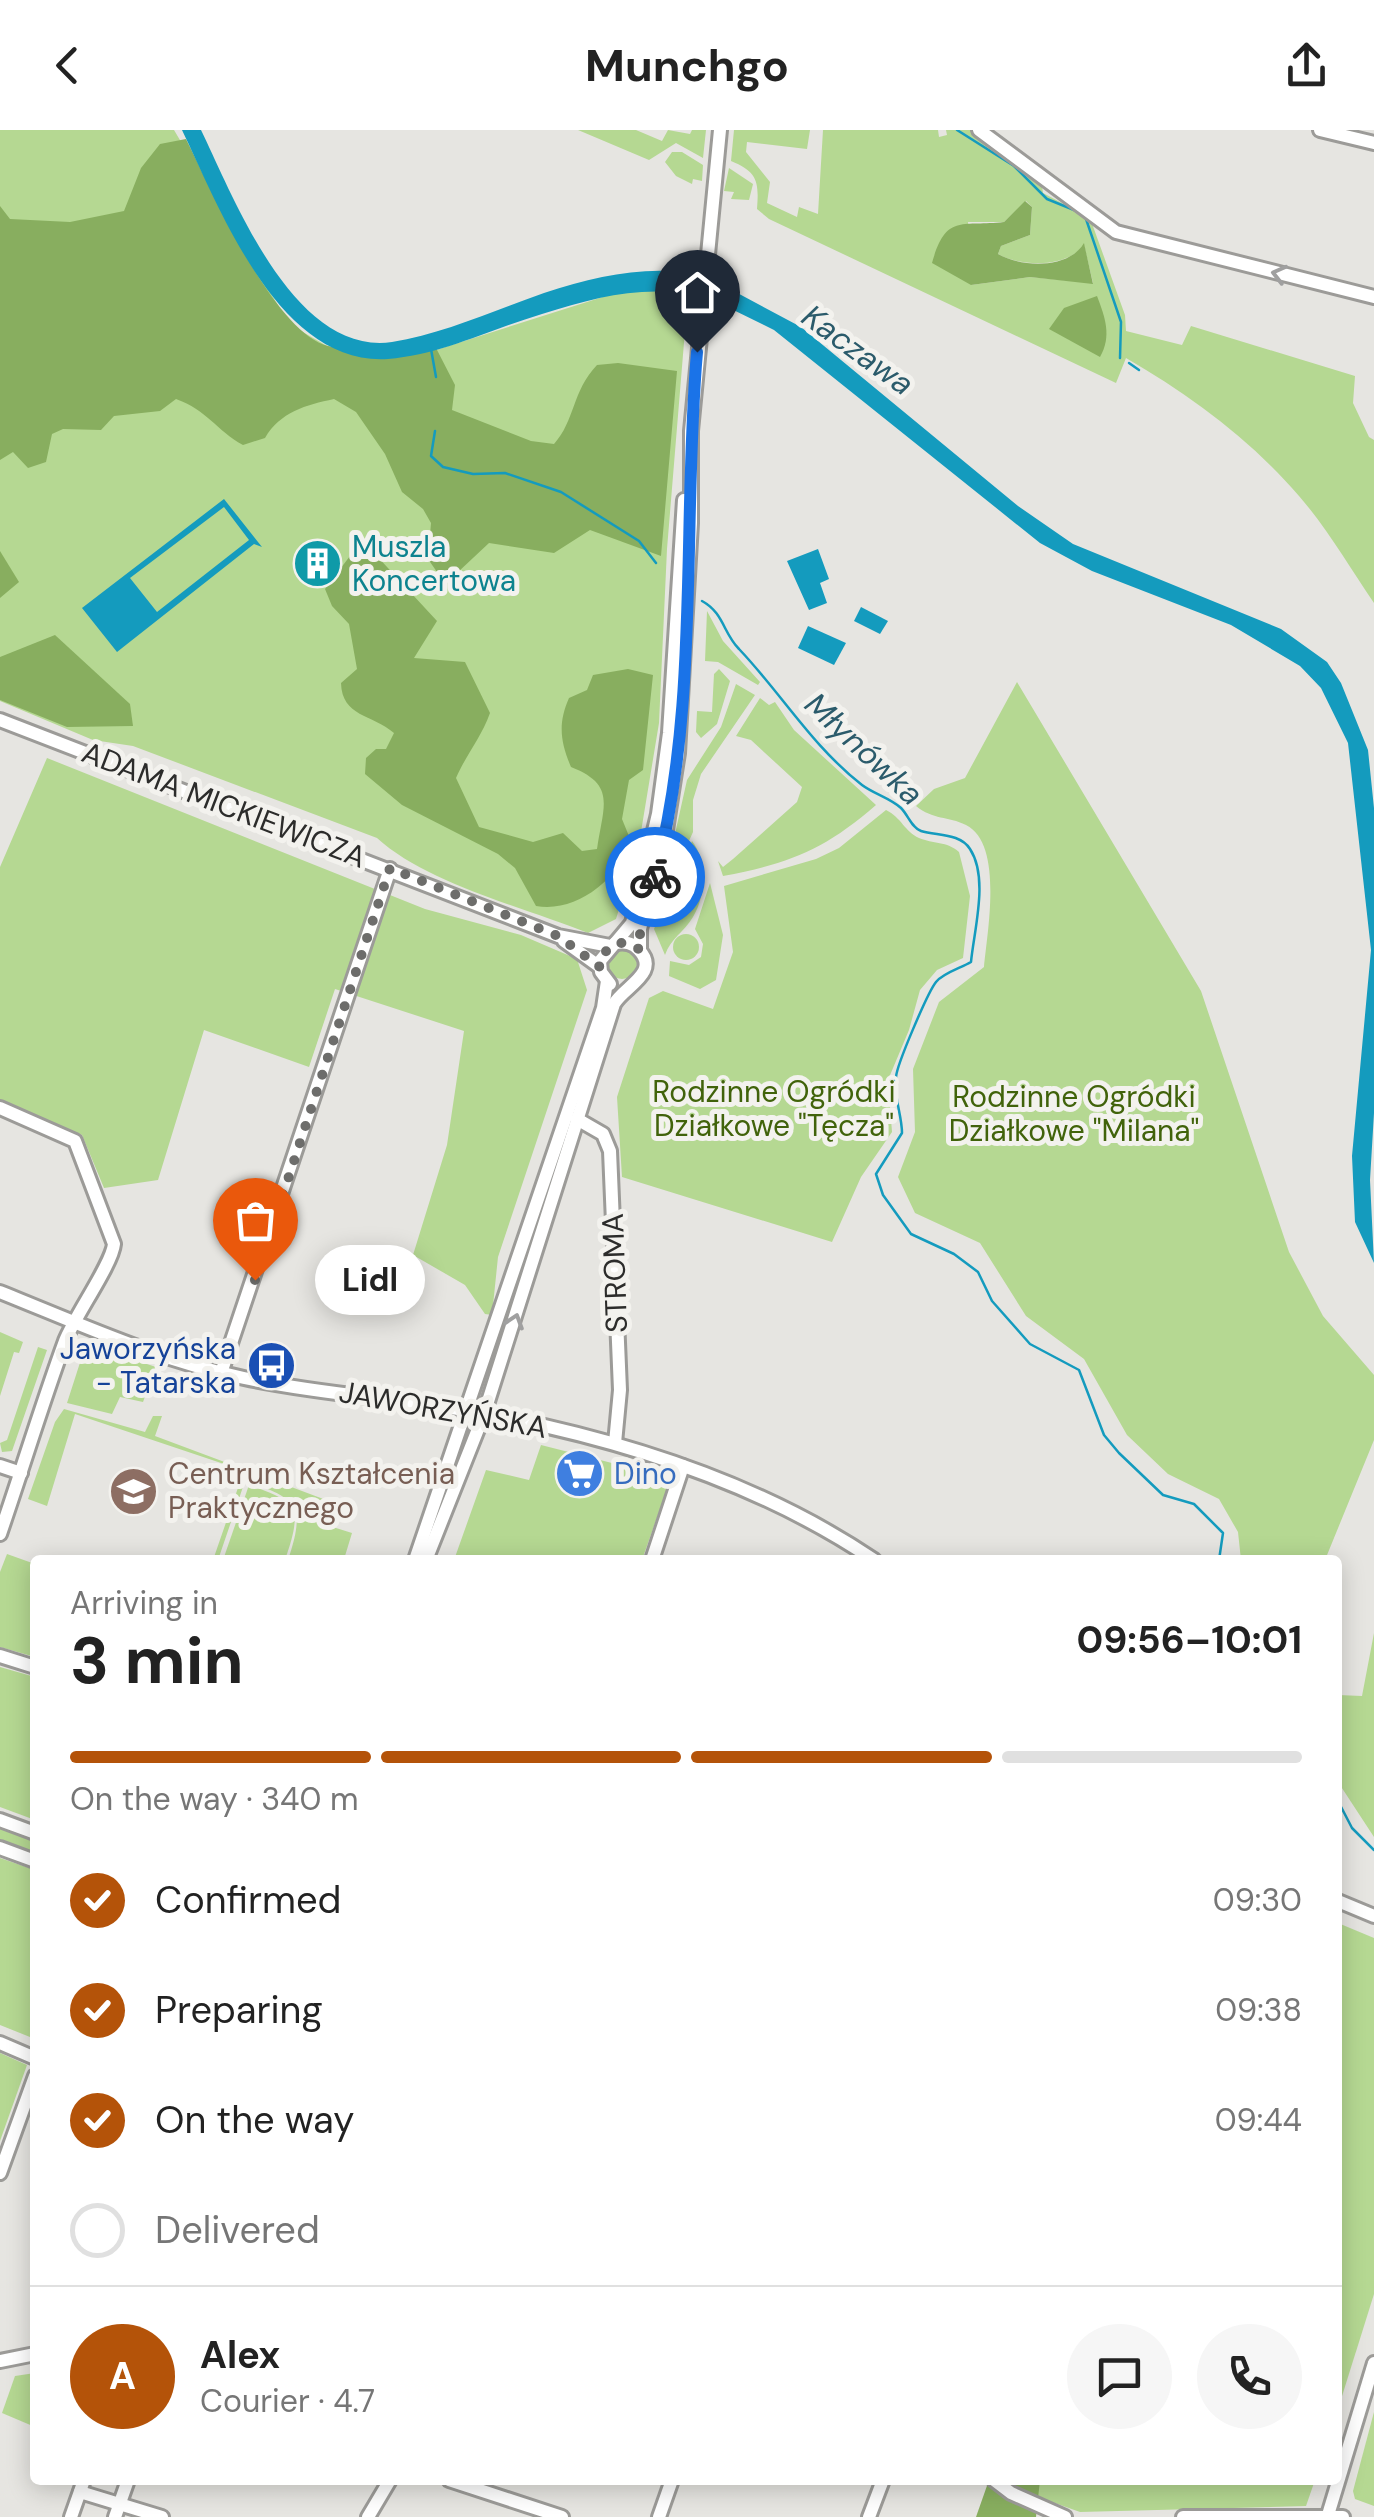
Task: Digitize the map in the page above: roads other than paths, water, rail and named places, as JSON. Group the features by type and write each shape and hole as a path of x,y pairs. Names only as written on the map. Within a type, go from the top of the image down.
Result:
{"street":[{"path":"428,1555 484,1414 614,1004 644,973 640,928 672,792 679,663 680,522 720,130"},
{"path":"979,130 1116,232 1374,297"},
{"path":"1320,130 1374,143"},
{"path":"417,1555 603,1008 607,981 600,967 612,945 632,923 662,786 679,663"},
{"name":"ADAMA MICKIEWICZA","path":"0,722 390,868 558,936 612,945"},
{"path":"220,1373 246,1306 390,868"},
{"name":"ADAMA MICKIEWICZA","path":"558,936 600,967"},
{"path":"612,945 628,943 640,950"},
{"path":"607,981 627,987"},
{"path":"0,1108 75,1141 99,1200 113,1255 74,1323 0,1534"},
{"name":"STROMA","path":"577,1118 603,1134 610,1151 620,1390 615,1443"},
{"name":"JAWORZYŃSKA","path":"0,1292 74,1323 220,1373 468,1411 615,1443 780,1506 865,1555"},
{"path":"0,1466 21,1473"},
{"path":"654,1555 683,1466"},
{"path":"0,1656 30,1665"},
{"path":"0,1820 30,1833"},
{"path":"0,1848 30,1859"},
{"path":"1342,1903 1374,1916"},
{"path":"0,2043 30,2056"},
{"path":"0,2173 30,2090"},
{"path":"0,2361 30,2355"},
{"path":"1342,2469 1374,2363"},
{"path":"117,2511 126,2485"},
{"path":"368,2517 387,2485"},
{"path":"464,2485 562,2517"},
{"path":"659,2517 670,2485"},
{"path":"869,2517 880,2485"},
{"path":"1001,2485 1065,2517"},
{"path":"1328,2515 1337,2485"},
{"path":"71,2517 82,2486 117,2511 162,2517"},
{"path":"1183,2517 1344,2517"}],"water":[{"path":"182,130 201,130 251,232 297,300 326,325 357,340 392,342 411,338 544,293 617,274 693,273 690,294 633,293 597,299 408,357 388,359 349,354 315,338 285,311 259,278 215,201"},
{"path":"715,281 801,327 1018,506 1073,544 1281,629 1327,662 1341,683 1368,750 1374,808 1374,1113 1370,1180 1374,1263 1355,1222 1352,1156 1371,950 1348,743 1321,688 1300,666 1231,625 1092,571 1040,543 774,330 713,300"},
{"path":"224,499 262,547 254,544 117,652 82,608","holes":["224,507 249,540 157,612 130,578"]},
{"path":"818,549 829,579 820,583 827,603 809,610 787,561"},
{"path":"861,607 888,621 880,634 854,621"},
{"path":"808,626 846,643 834,665 798,648"}],"waterway":[{"path":"957,130 1014,166 1047,199 1079,212"},
{"path":"1085,216 1121,322 1120,358"},
{"name":"Młynówka","path":"431,349 436,377"},
{"path":"1129,363 1139,370"},
{"name":"Młynówka","path":"435,431 431,456 443,467 473,474 505,473 561,492 639,541 656,563"},
{"name":"Młynówka","path":"702,601 715,611 734,643 844,770 901,808 918,829 966,844 976,861 979,889 971,962 936,982 902,1058 895,1084 902,1133 876,1174 883,1195 911,1234 954,1254 978,1272 992,1301 1030,1344 1079,1370 1104,1435 1163,1495 1194,1504 1223,1533 1220,1555"},
{"name":"Młynówka","path":"1342,1809 1352,1828 1374,1850"}],"place":[{"name":"Muszla Koncertowa","path":"317,564"},
{"name":"Lidl","path":"255,1280"},
{"name":"Jaworzyńska - Tatarska","path":"271,1366"},
{"name":"Dino","path":"579,1474"},
{"name":"Centrum Kształcenia Praktycznego","path":"133,1491"}],"water label":[{"name":"Kaczawa","path":"858,350"}],"park label":[{"name":"Rodzinne Ogródki Działkowe \"Tęcza\"","path":"774,1109"},
{"name":"Rodzinne Ogródki Działkowe \"Milana\"","path":"1074,1114"}]}
